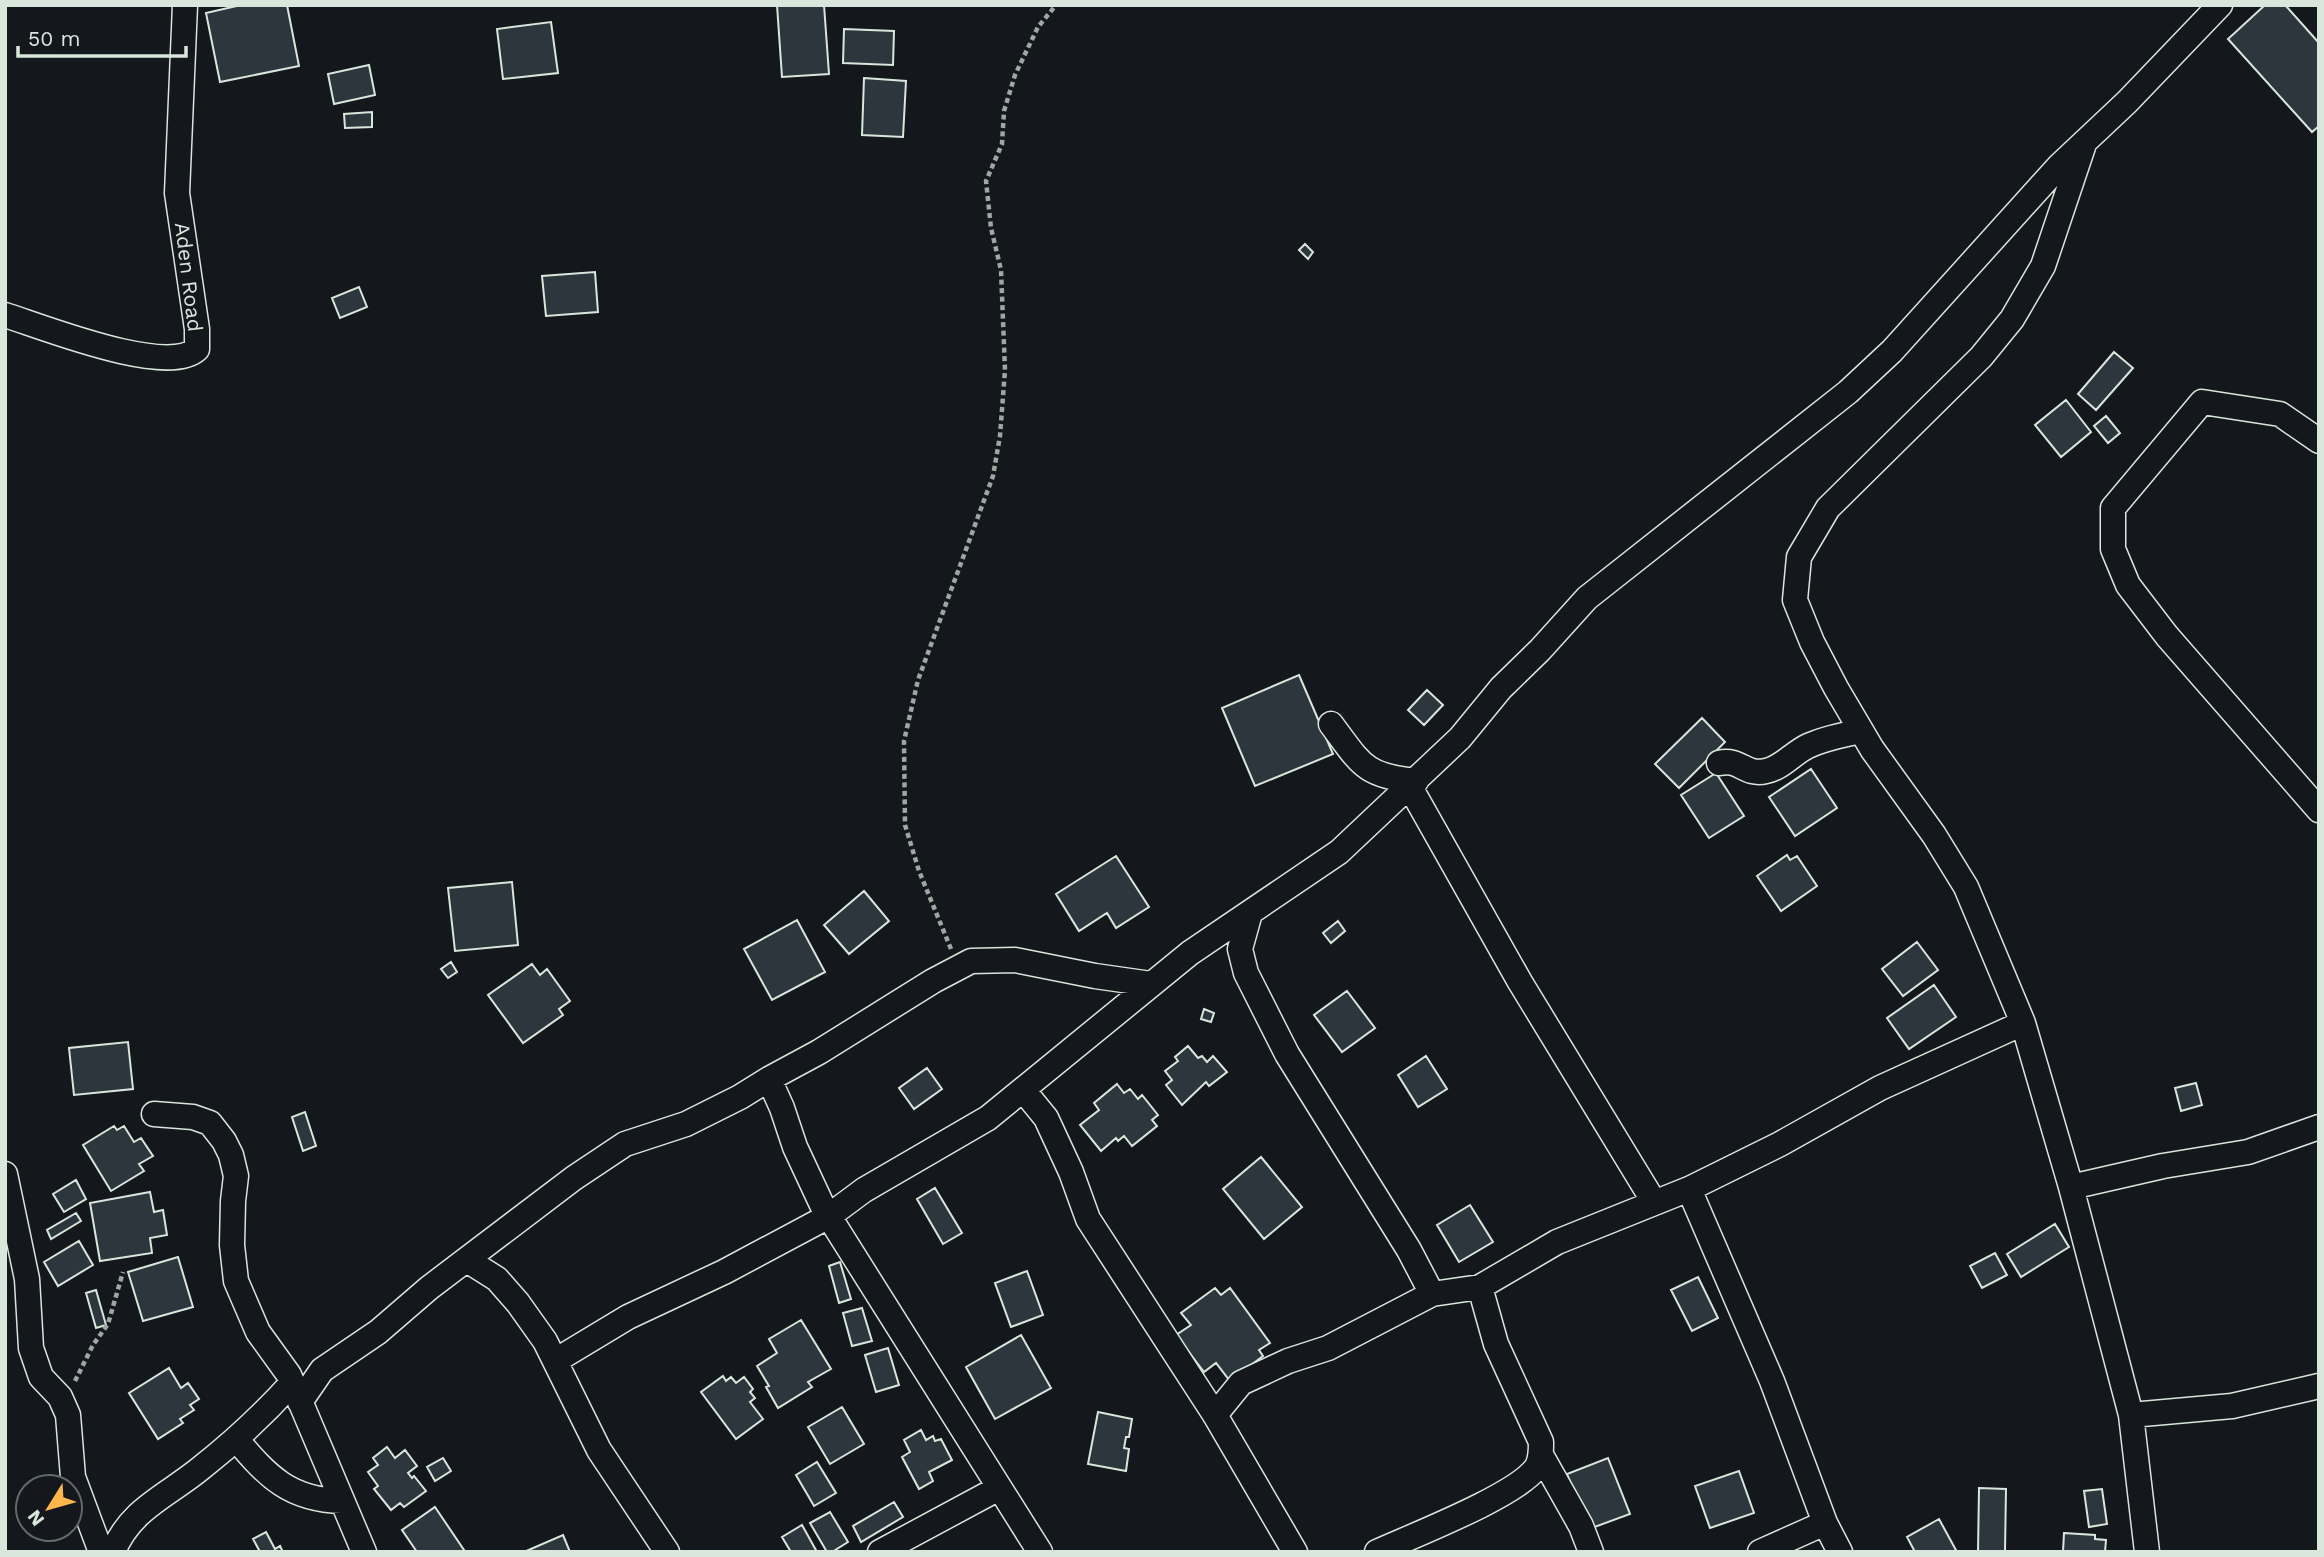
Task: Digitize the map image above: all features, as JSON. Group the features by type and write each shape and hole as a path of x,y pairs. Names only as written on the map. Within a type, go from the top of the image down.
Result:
{"street":[{"name":"Aden Road","path":"5,315 134,355 187,357 197,349 197,329 177,193 185,5"},
{"path":"555,1362 628,1317 724,1272 829,1216 863,1190 988,1118 1189,953 1339,852 1460,738 1501,688 1587,598 1857,384 1892,351 2059,166 2127,102 2220,5"},
{"path":"2085,142 2043,266 2012,319 1981,357 1828,508 1799,556 1795,600 1812,642 1861,731 1934,835 1966,887 2023,1023 2131,1415 2147,1552"},
{"path":"2319,441 2280,414 2202,402 2113,508 2113,549 2128,585 2167,636 2319,810"},
{"path":"1331,724 1351,751 1375,774 1413,784 1520,982 1654,1202"},
{"path":"1719,763 1729,761 1755,773 1764,772 1774,769 1807,747 1861,731"},
{"path":"1250,913 1240,949 1245,973 1287,1054 1409,1250 1432,1294"},
{"path":"113,1552 120,1533 140,1512 199,1470 268,1410 296,1393 322,1370 378,1332 574,1178 625,1144 710,1113 819,1052 892,1005 971,961 1015,960 1151,984"},
{"path":"1215,1415 1241,1383 1288,1361 1328,1348 1432,1294 1480,1287 1557,1242 1689,1189 1791,1138 1880,1088 2023,1023"},
{"path":"769,1079 795,1147 829,1216 1040,1552"},
{"path":"1024,1091 1046,1118 1071,1172 1088,1219 1215,1415 1295,1552"},
{"path":"154,1114 193,1117 210,1124 225,1141 236,1176 232,1245 236,1281 258,1332 289,1375 364,1552"},
{"path":"2070,1187 2162,1166 2248,1152 2319,1127"},
{"path":"5,1174 27,1279 31,1348 41,1377 60,1397 68,1415 73,1477 102,1552"},
{"path":"1689,1189 1772,1381 1825,1523 1840,1552"},
{"path":"467,1260 497,1279 545,1341 599,1450 667,1552"},
{"path":"1377,1552 1501,1494 1536,1468 1541,1455 1541,1442 1496,1344 1480,1287"},
{"path":"2131,1415 2232,1406 2319,1386"},
{"path":"236,1439 264,1470 289,1489 298,1494 328,1501 342,1501"},
{"path":"1541,1455 1581,1526 1591,1552"},
{"path":"880,1552 999,1488"},
{"path":"1760,1552 1825,1523"}],"path":[{"path":"960,967 919,871 905,825 904,741 918,680 993,477 1000,436 1005,370 1001,270 991,228 986,181 1002,144 1004,111 1015,75 1038,27 1056,5"},
{"path":"68,1415 71,1392 81,1366 108,1324 123,1272"}],"building":[{"path":"241,5 287,5 299,66 220,82 206,13"},
{"path":"777,5 824,5 829,74 782,77"},
{"path":"2265,5 2285,5 2319,43 2319,126 2312,132 2228,39"},
{"path":"551,22 558,73 503,79 497,29"},
{"path":"844,29 894,31 893,65 843,63"},
{"path":"369,65 375,95 334,104 328,74"},
{"path":"864,78 906,81 903,137 862,135"},
{"path":"372,112 372,127 345,128 344,114"},
{"path":"1305,244 1313,252 1308,259 1299,250"},
{"path":"595,272 598,312 546,316 542,276"},
{"path":"359,287 367,307 340,318 332,298"},
{"path":"2114,352 2133,368 2096,410 2078,394"},
{"path":"2066,400 2091,432 2061,457 2035,425"},
{"path":"2106,416 2120,433 2108,443 2094,426"},
{"path":"1299,675 1333,754 1255,786 1222,708"},
{"path":"1427,690 1443,705 1424,725 1408,710"},
{"path":"1702,718 1725,742 1679,788 1655,764"},
{"path":"1811,769 1837,808 1795,836 1769,797"},
{"path":"1716,773 1744,816 1709,838 1681,795"},
{"path":"1787,855 1790,860 1797,856 1817,886 1781,911 1757,876"},
{"path":"1116,856 1149,907 1116,928 1107,913 1079,931 1056,894"},
{"path":"512,882 518,945 455,951 448,888"},
{"path":"864,891 889,921 849,954 824,925"},
{"path":"797,920 825,972 772,1000 744,949"},
{"path":"1338,921 1345,931 1331,943 1323,933"},
{"path":"1917,942 1938,970 1903,996 1882,969"},
{"path":"451,962 457,972 448,978 441,969"},
{"path":"532,964 540,975 547,969 570,1001 559,1009 563,1015 523,1043 488,995"},
{"path":"1934,985 1956,1017 1909,1049 1887,1018"},
{"path":"1347,991 1375,1028 1342,1052 1314,1015"},
{"path":"1204,1009 1214,1013 1211,1022 1201,1019"},
{"path":"128,1042 133,1089 74,1095 69,1048"},
{"path":"1188,1046 1198,1058 1202,1056 1207,1062 1213,1056 1227,1072 1209,1086 1206,1082 1182,1105 1166,1085 1172,1080 1165,1071 1178,1061 1175,1057"},
{"path":"1426,1056 1447,1089 1418,1107 1398,1075"},
{"path":"927,1068 942,1089 914,1109 899,1088"},
{"path":"2196,1083 2202,1105 2181,1111 2175,1088"},
{"path":"1117,1084 1124,1093 1130,1089 1138,1099 1142,1095 1158,1115 1152,1120 1157,1126 1132,1146 1124,1136 1118,1141 1116,1138 1101,1151 1080,1125 1099,1110 1094,1103"},
{"path":"305,1112 316,1146 303,1151 292,1117"},
{"path":"114,1126 117,1130 124,1126 134,1142 141,1138 153,1156 139,1164 144,1171 111,1191 83,1145"},
{"path":"1261,1157 1302,1207 1264,1239 1223,1189"},
{"path":"76,1180 86,1199 64,1212 53,1194"},
{"path":"935,1188 962,1233 943,1244 917,1199"},
{"path":"150,1192 154,1212 163,1210 167,1235 150,1238 152,1253 100,1261 90,1203"},
{"path":"1470,1205 1493,1242 1459,1262 1437,1225"},
{"path":"76,1213 81,1221 51,1239 47,1230"},
{"path":"2055,1224 2069,1247 2021,1277 2007,1254"},
{"path":"79,1241 93,1265 58,1286 44,1262"},
{"path":"1995,1253 2007,1275 1982,1288 1970,1266"},
{"path":"178,1257 193,1307 143,1321 128,1272"},
{"path":"840,1262 851,1299 839,1303 829,1266"},
{"path":"1027,1271 1043,1315 1011,1327 995,1283"},
{"path":"1698,1277 1718,1318 1692,1331 1671,1290"},
{"path":"1215,1288 1221,1295 1230,1288 1270,1343 1259,1350 1263,1356 1230,1381 1216,1363 1204,1372 1176,1335 1191,1325 1181,1313"},
{"path":"96,1290 106,1325 96,1328 86,1293"},
{"path":"862,1308 872,1341 852,1346 843,1313"},
{"path":"801,1320 831,1369 808,1382 812,1387 778,1408 757,1366 777,1353 769,1339"},
{"path":"1021,1335 1051,1388 995,1419 966,1367"},
{"path":"888,1348 899,1385 876,1392 865,1355"},
{"path":"169,1368 181,1388 188,1383 199,1399 190,1405 194,1410 180,1419 183,1423 158,1439 129,1393"},
{"path":"723,1376 726,1381 731,1377 736,1383 744,1377 753,1389 750,1392 755,1398 750,1402 763,1419 736,1439 701,1392"},
{"path":"842,1407 864,1444 830,1464 808,1427"},
{"path":"1098,1412 1132,1419 1124,1448 1129,1449 1126,1471 1088,1464"},
{"path":"921,1430 926,1440 933,1436 935,1441 941,1439 952,1460 929,1472 933,1481 919,1489 902,1457 910,1452 904,1440"},
{"path":"387,1447 395,1458 405,1450 417,1466 408,1473 412,1478 414,1476 426,1491 404,1507 400,1503 391,1510 374,1489 378,1486 368,1472 378,1465 373,1458"},
{"path":"443,1458 451,1471 435,1481 427,1467"},
{"path":"1608,1458 1630,1514 1589,1529 1567,1474"},
{"path":"817,1462 836,1493 814,1506 796,1475"},
{"path":"1739,1471 1754,1513 1710,1528 1695,1486"},
{"path":"1979,1488 2006,1489 2005,1552 1978,1552"},
{"path":"2102,1489 2107,1524 2089,1527 2084,1491"},
{"path":"894,1502 903,1517 861,1542 853,1526"},
{"path":"435,1507 464,1550 461,1552 417,1552 402,1530"},
{"path":"830,1512 848,1542 832,1552 827,1552 810,1523"},
{"path":"1939,1519 1957,1552 1915,1552 1907,1537"},
{"path":"802,1525 817,1552 791,1552 782,1537"},
{"path":"266,1532 275,1549 280,1546 283,1552 256,1552 259,1550 253,1539"},
{"path":"2064,1533 2095,1535 2095,1539 2106,1540 2105,1552 2063,1552"},
{"path":"563,1535 570,1552 524,1552"}]}
